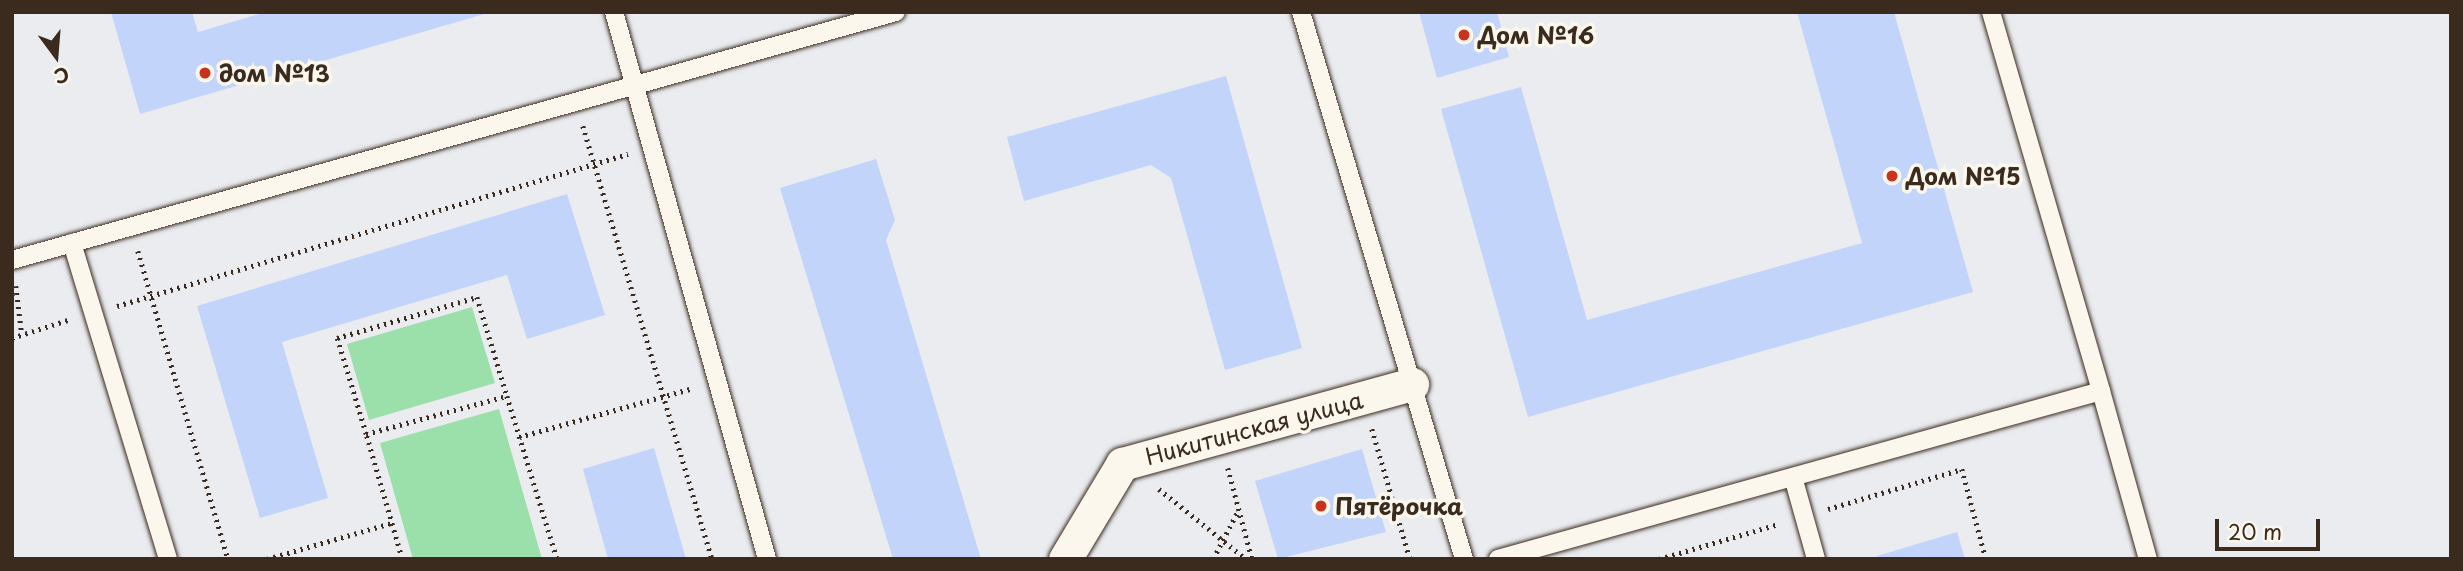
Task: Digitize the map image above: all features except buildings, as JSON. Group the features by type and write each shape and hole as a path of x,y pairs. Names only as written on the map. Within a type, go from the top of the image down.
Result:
{"street":[{"name":"Никитинская улица","path":"1065,559 1122,464 1412,384"}],"lane":[{"path":"614,12 767,559"},
{"path":"13,260 896,12"},
{"path":"1301,12 1464,559"},
{"path":"1991,12 2148,559"},
{"path":"72,243 168,559"},
{"path":"1498,559 2101,391"},
{"path":"1793,477 1816,559"}],"path":[{"path":"575,102 712,559"},
{"path":"12,338 652,147"},
{"path":"131,227 229,559"},
{"path":"13,260 22,335"},
{"path":"402,559 337,338 477,296 556,559"},
{"path":"519,437 717,381"},
{"path":"366,434 507,396"},
{"path":"1361,398 1410,559"},
{"path":"1226,461 1252,559"},
{"path":"1962,469 1986,559"},
{"path":"1150,482 1246,559"},
{"path":"1213,559 1239,510"},
{"path":"267,559 392,523"}],"green space":[{"path":"472,307 495,383 369,420 347,344"},
{"path":"499,409 542,559 413,559 380,443"}],"place":[{"name":"Дом №16","path":"1464,35"},
{"name":"дом №13","path":"205,73"},
{"name":"Дом №15","path":"1892,176"},
{"name":"Пятёрочка","path":"1321,506"}]}
